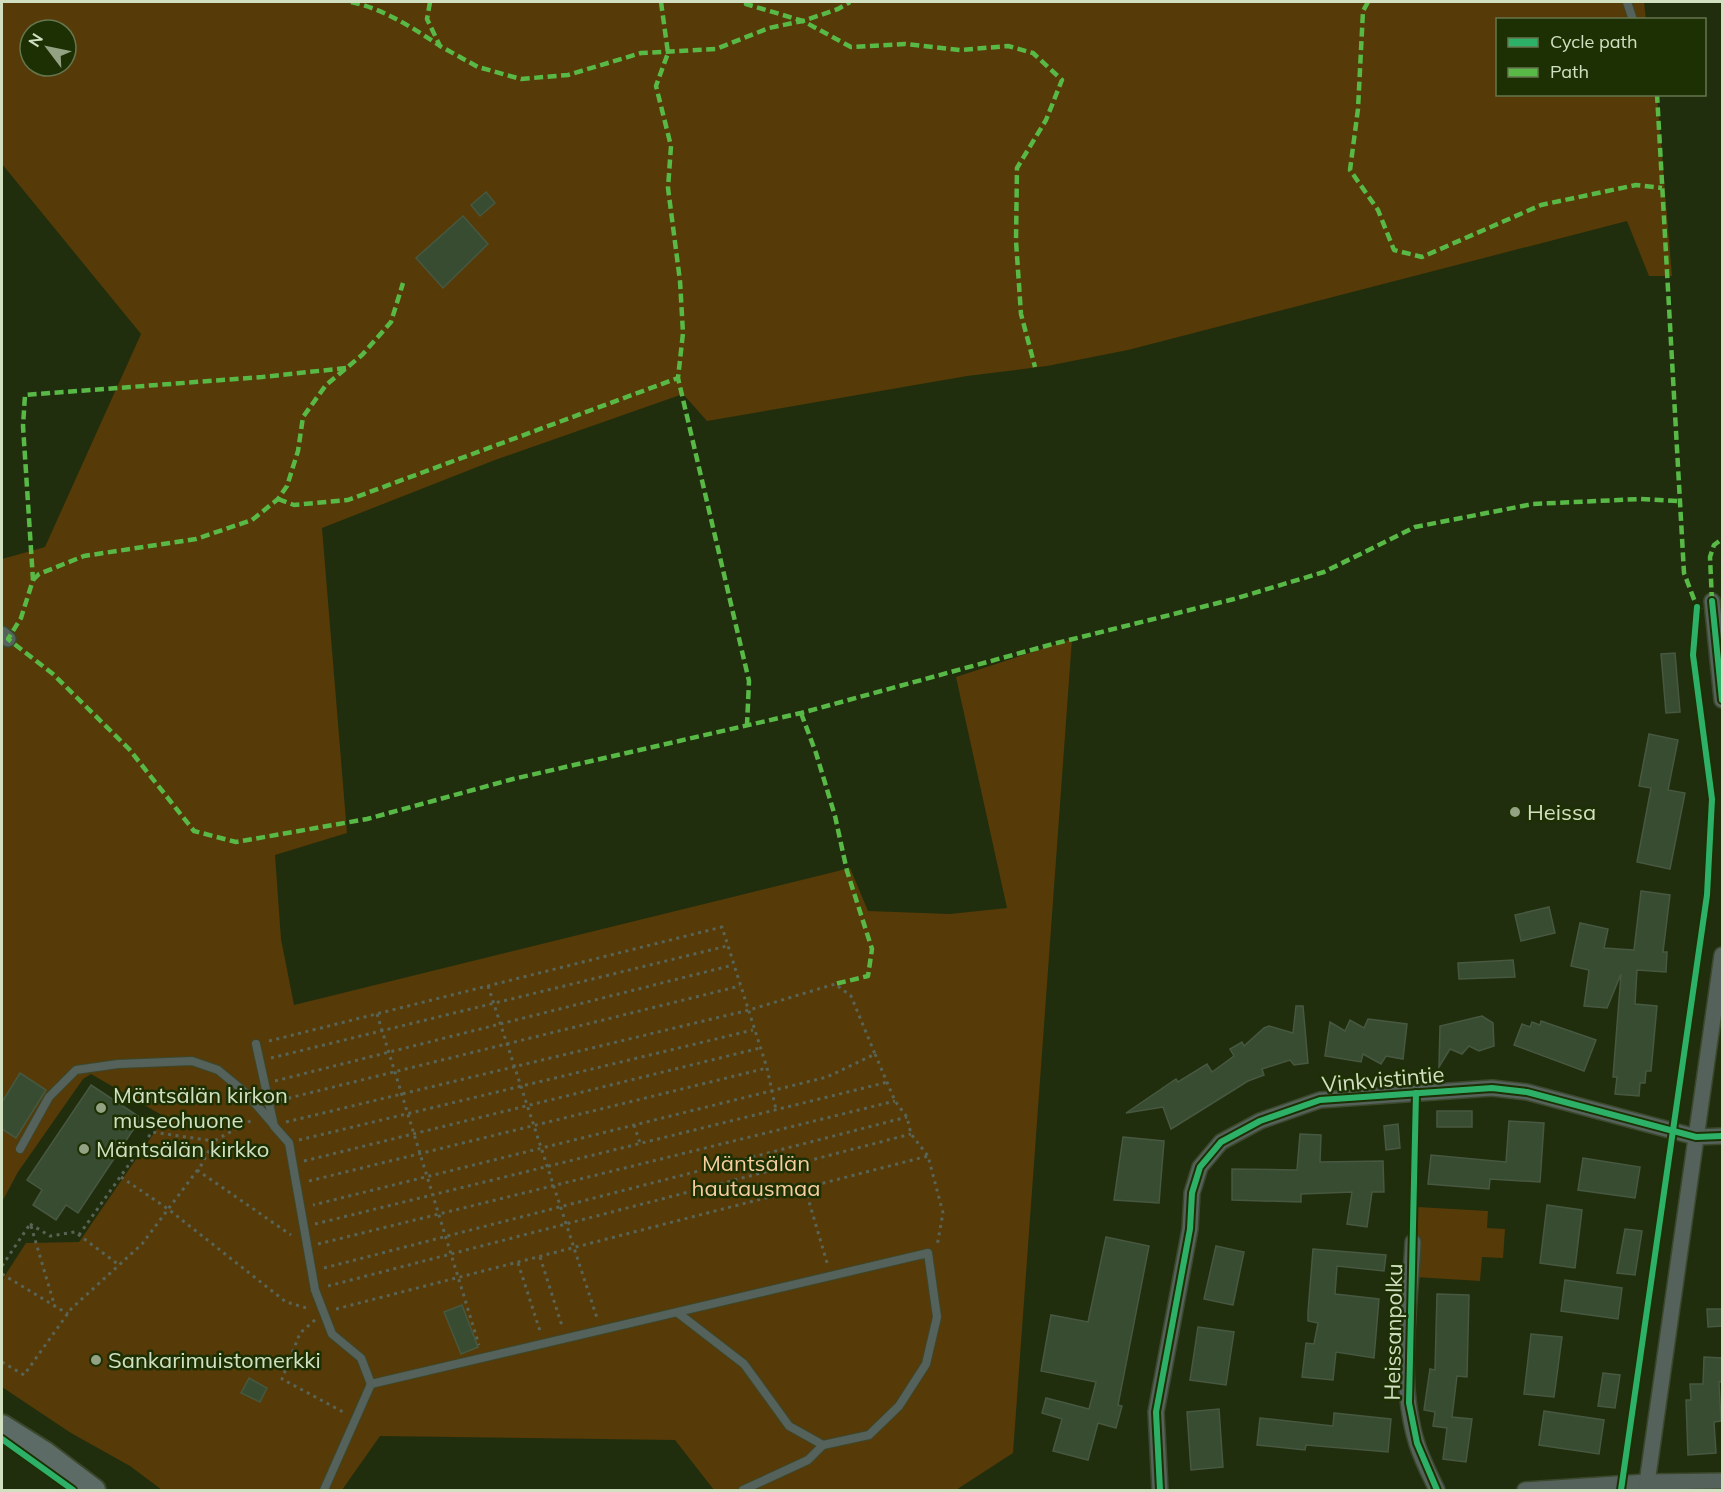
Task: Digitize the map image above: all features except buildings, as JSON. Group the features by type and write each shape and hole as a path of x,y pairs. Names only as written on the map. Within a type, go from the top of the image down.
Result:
{"main road":[{"path":"2,1426 45,1453 94,1491"}],"street":[{"path":"1712,601 1722,700"},
{"path":"1646,1486 1722,955"},
{"name":"Vinkvistintie","path":"1160,1491 1156,1412 1190,1229 1192,1192 1200,1167 1221,1142 1260,1121 1320,1100 1492,1089 1527,1092 1696,1137 1722,1136"},
{"name":"Heissanpolku","path":"1413,1242 1408,1356 1409,1402 1417,1443 1437,1491"},
{"path":"1525,1491 1722,1481"}],"lane":[{"path":"1627,2 1632,18"},
{"path":"256,1044 271,1103 274,1126"},
{"path":"20,1149 49,1097 76,1070 118,1064 192,1061 218,1070 246,1093 289,1143 315,1290 332,1334 362,1358 371,1384 324,1491"},
{"path":"371,1384 928,1252 937,1317 926,1364 899,1406 869,1435 823,1445 808,1460 743,1491"},
{"path":"678,1313 744,1364 789,1426 823,1445"}],"path":[{"path":"256,1044 722,927 767,1068 777,1110"},
{"path":"261,1061 727,946"},
{"path":"265,1083 734,965"},
{"path":"2,1362 24,1375 68,1314 142,1244 196,1170 214,1141 249,1120 260,1119 274,1126 749,1010 835,984 851,996 895,1101 907,1117 911,1134 928,1156 943,1213 939,1245 928,1252"},
{"path":"488,986 602,1331"},
{"path":"271,1103 741,986"},
{"path":"377,1014 483,1358"},
{"path":"289,1143 753,1030"},
{"path":"293,1164 760,1048"},
{"path":"300,1208 826,1077 875,1054"},
{"path":"296,1184 767,1068"},
{"path":"304,1227 888,1083"},
{"path":"196,1170 308,1247 895,1101"},
{"path":"311,1271 907,1117"},
{"path":"634,1125 640,1144"},
{"path":"79,1235 152,1132 214,1141"},
{"path":"315,1290 911,1134"},
{"path":"356,1419 282,1379 300,1333 323,1313 928,1156"},
{"path":"121,1176 168,1209 286,1302 323,1313"},
{"path":"805,1188 831,1276"},
{"path":"30,1224 50,1236 75,1232 119,1265"},
{"path":"2,1266 30,1224"},
{"path":"30,1224 55,1306"},
{"path":"540,1257 566,1339"},
{"path":"518,1262 544,1344"},
{"path":"2,1274 68,1314"}],"green space":[{"name":"Mäntsälän hautausmaa","path":"2,2 1644,2 1646,18 1496,18 1496,96 1657,96 1672,276 1649,276 1627,221 1128,350 1047,366 967,376 707,421 683,394 495,460 322,528 347,833 275,855 281,939 294,1005 850,868 868,911 950,914 1007,908 956,677 1072,639 1013,1453 956,1490 714,1490 675,1440 380,1436 342,1490 162,1490 130,1466 71,1433 2,1387 2,1280 26,1243 79,1242 165,1117 91,1074 83,1079 18,1172 2,1202 2,559 45,547 141,334 2,164"},
{"path":"1418,1207 1488,1211 1487,1228 1505,1229 1503,1258 1482,1257 1480,1281 1415,1277"}],"marked path":[{"path":"351,2 386,14 439,45"},
{"path":"430,2 427,19 440,46 478,67 521,79 568,75 641,53 716,49 769,28 803,21 838,9 850,2"},
{"path":"661,2 668,53 656,86 671,146 668,188 680,281 683,333 678,378 749,681 747,725"},
{"path":"746,2 746,4 803,21 851,47 905,44 960,50 1008,46 1033,53 1062,80 1046,120 1017,168 1016,241 1021,314 1035,367"},
{"path":"1368,2 1363,11 1358,109 1350,170 1378,210 1394,250 1422,257 1541,205 1636,185 1662,188"},
{"path":"1657,96 1684,573 1697,607 1701,610"},
{"path":"33,580 39,574 84,556 196,539 252,520 278,499 287,486 298,451 303,417 326,385 362,355 391,322 403,283"},
{"path":"346,368 262,377 25,395 23,426 33,580 21,618 8,639 53,674 129,749 194,831 236,842 367,819 513,779 801,713 1053,644 1234,599 1324,572 1415,527 1533,504 1641,499 1678,501"},
{"path":"278,499 294,505 348,500 678,378"},
{"path":"1712,601 1710,557 1714,545 1722,539"},
{"path":"801,713 835,816 847,871 872,949 868,976 835,984"}],"cycle path":[{"path":"1712,601 1722,700"},
{"path":"1621,1490 1707,895 1712,799 1693,655 1697,607"},
{"path":"1160,1490 1156,1412 1190,1229 1192,1193 1200,1167 1221,1142 1260,1121 1320,1100 1492,1088 1527,1092 1696,1137 1722,1136"},
{"path":"1416,1093 1409,1403 1417,1443 1437,1490"},
{"path":"2,1439 73,1490"}],"place":[{"name":"Heissa","path":"1515,812"},
{"name":"Mäntsälän kirkon museohuone","path":"101,1108"},
{"name":"Mäntsälän kirkko","path":"84,1149"},
{"name":"Sankarimuistomerkki","path":"96,1360"}]}
